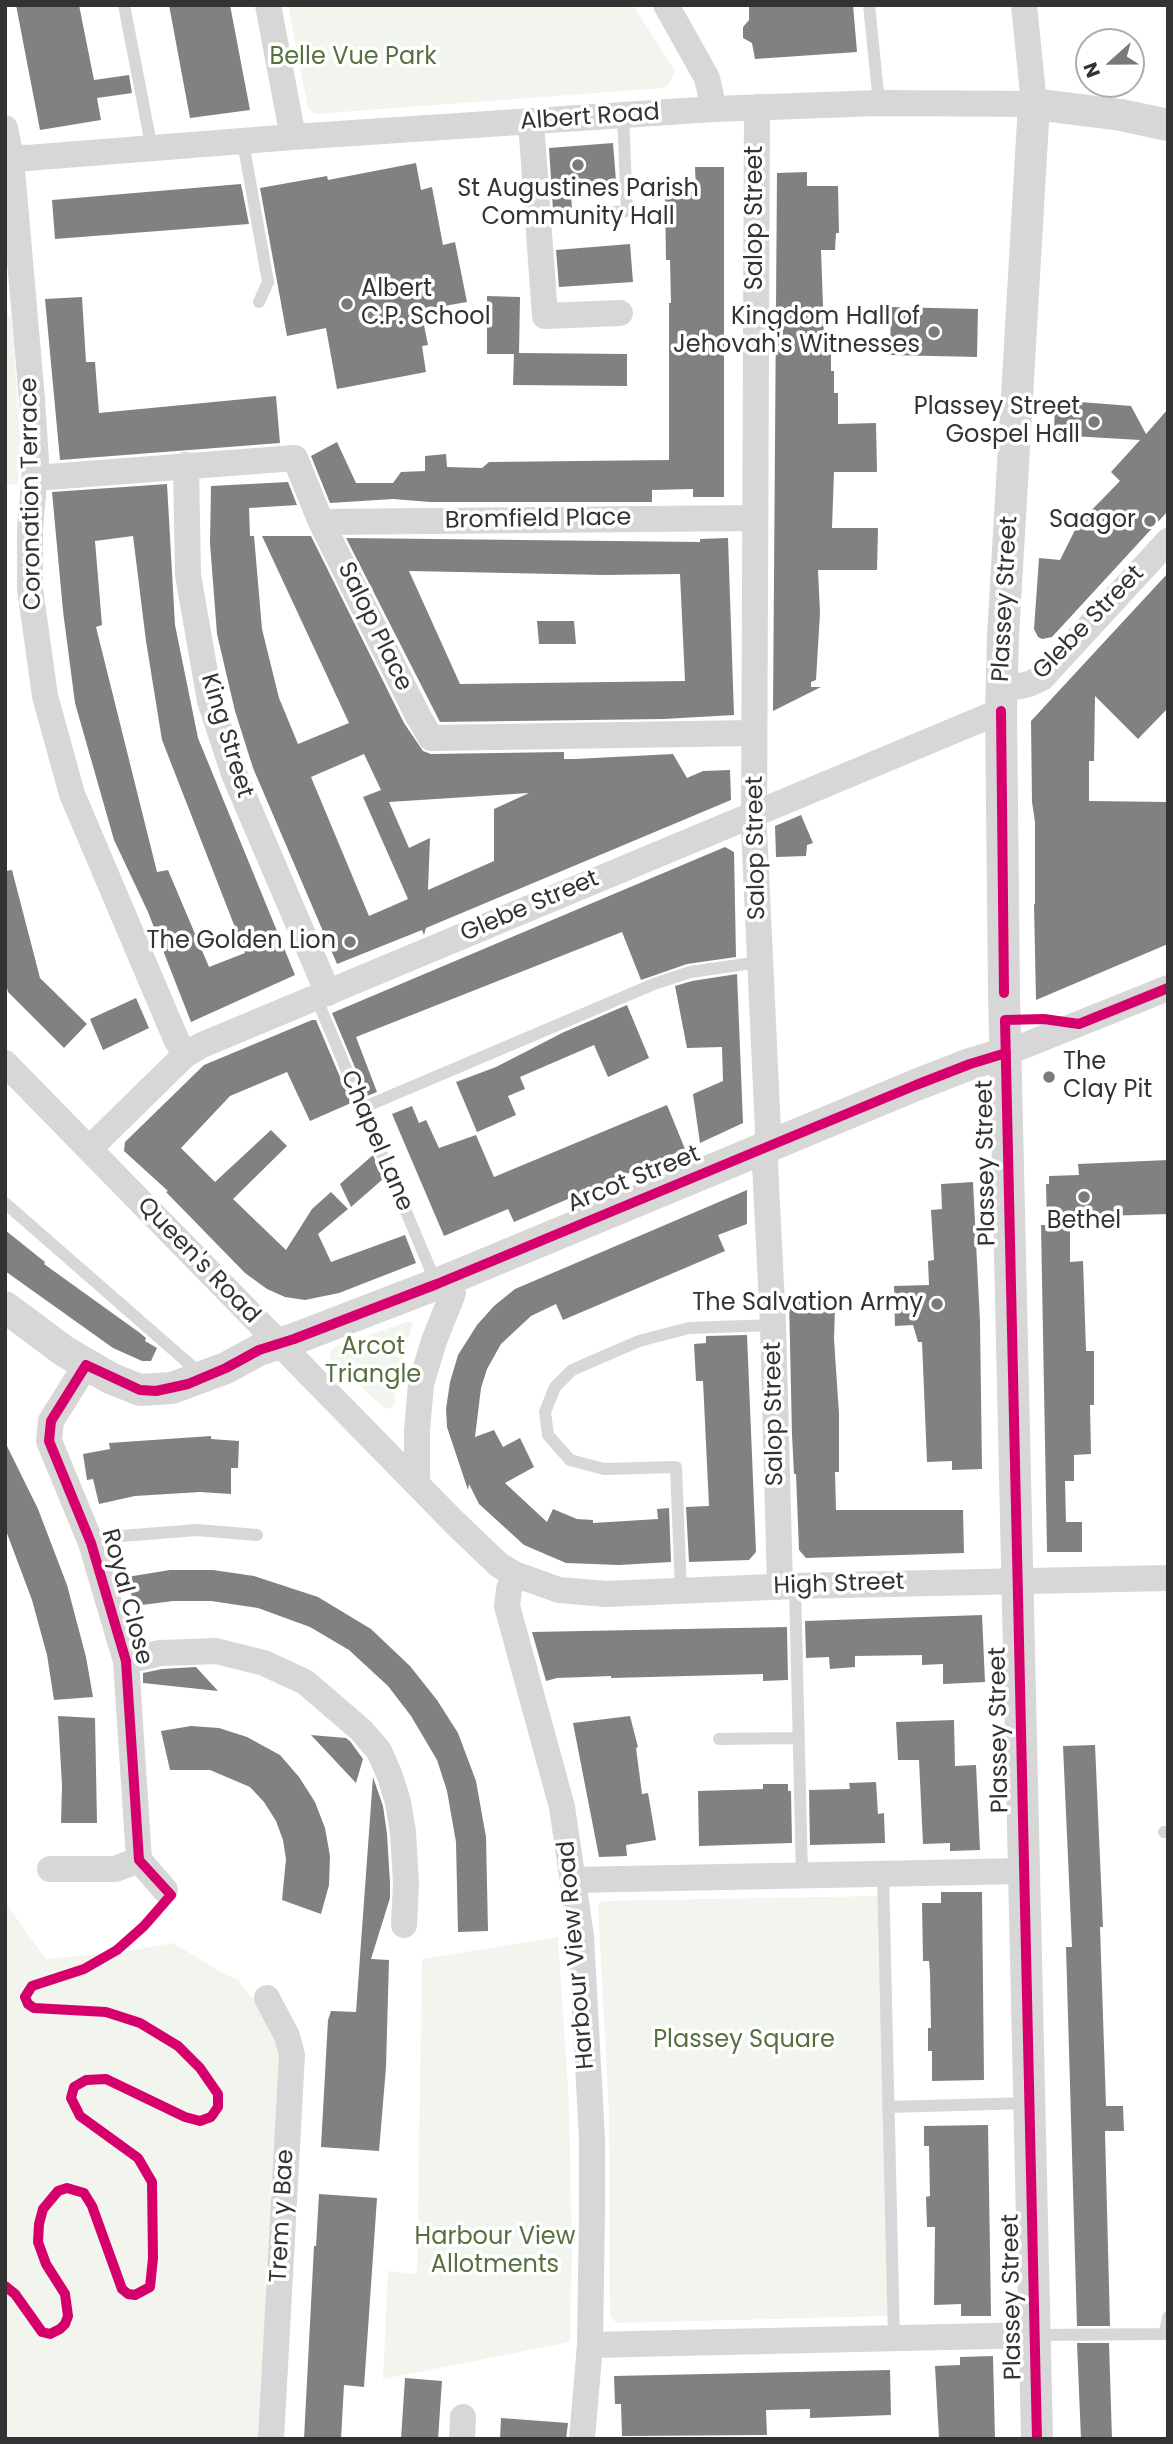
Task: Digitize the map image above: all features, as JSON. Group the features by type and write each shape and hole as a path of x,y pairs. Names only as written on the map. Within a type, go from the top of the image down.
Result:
{"street":[{"path":"268,5 293,137"},
{"path":"666,5 707,78 714,109"},
{"path":"1024,5 1034,104"},
{"name":"Albert Road","path":"8,158 714,109 879,103 1034,104 1102,112 1168,125"},
{"name":"Plassey Street","path":"1034,104 1001,701 1006,1053 1037,2439"},
{"name":"Salop Street","path":"757,107 755,813 768,1131 765,1164 787,1587"},
{"path":"531,122 545,316 620,313"},
{"name":"Coronation Terrace","path":"5,128 10,210 32,399 36,460 29,559 30,589 45,696 72,794 185,1055"},
{"name":"Salop Place","path":"35,478 295,458 321,522 431,738 754,733"},
{"name":"King Street","path":"186,465 188,575 210,701 234,774 322,995"},
{"name":"Bromfield Place","path":"321,522 754,518"},
{"name":"Glebe Street","path":"89,1149 185,1055 202,1045 755,813 1001,701 1042,678 1168,541"},
{"name":"Arcot Street","path":"5,1307 86,1365 140,1390 172,1388 205,1377 259,1349 294,1339 443,1281 927,1081 1006,1053 1168,988"},
{"name":"Queen's Road","path":"5,1063 485,1553 514,1574"},
{"path":"417,1484 417,1431 421,1384 453,1293 443,1281"},
{"name":"Royal Close","path":"86,1365 51,1421 49,1441 91,1544 125,1661 139,1860"},
{"name":"High Street","path":"514,1574 559,1590 580,1594 1168,1578"},
{"name":"Harbour View Road","path":"514,1574 507,1606 562,1807 581,1936 592,2139 590,2345 582,2439"},
{"path":"125,1661 160,1653 216,1651 264,1663 305,1682 361,1730 379,1751 398,1802 406,1883 404,1925"},
{"path":"50,1869 115,1869 139,1860 164,1889"},
{"path":"573,1880 1024,1871"},
{"name":"Trem y Bae","path":"267,1998 287,2036 292,2055 271,2439"},
{"path":"590,2345 1035,2335"}],"lane":[{"path":"124,5 152,149"},
{"path":"869,5 879,103"},
{"path":"579,215 627,211 623,115"},
{"path":"243,142 268,282 260,302"},
{"path":"362,1108 654,984 690,972 760,962"},
{"name":"Chapel Lane","path":"322,995 362,1108 443,1281"},
{"path":"5,1203 205,1377"},
{"path":"681,1591 676,1467 604,1469 570,1460 548,1435 545,1412 555,1387 572,1370 639,1341 689,1328 773,1325"},
{"path":"91,1544 121,1536 197,1530 257,1535"},
{"path":"787,1587 798,1738 803,1875"},
{"path":"719,1739 798,1738"},
{"path":"883,1874 894,2339"},
{"path":"888,2106 1030,2103"},
{"path":"1035,2335 1166,2333 1168,2317"}],"green space":[{"name":"Belle Vue Park","path":"288,5 633,5 675,71 668,85 663,88 315,114 308,108"},
{"path":"5,310 12,318 20,438 18,485 5,484"},
{"name":"Arcot Triangle","path":"409,1321 413,1324 398,1371 394,1406 385,1409 330,1358 329,1354 334,1347"},
{"name":"Plassey Square","path":"878,1896 888,2316 617,2323 610,2317 609,2113 598,1905 602,1901"},
{"path":"5,1902 46,1959 122,1952 173,1943 237,1979 266,2015 281,2048 260,2439 5,2439"},
{"name":"Harbour View Allotments","path":"558,1937 569,2104 572,2251 570,2342 383,2379 388,2271 417,2274 422,1959"}],"building":[{"path":"16,5 79,5 94,80 129,75 132,93 97,98 101,120 40,130"},
{"path":"169,5 230,5 250,110 190,118"},
{"path":"853,5 857,52 755,59 752,43 743,38 743,27 749,20 749,7"},
{"name":"St Augustines Parish Community Hall","path":"613,143 616,181 570,185 572,208 553,210 549,148"},
{"path":"416,163 421,190 432,187 443,245 455,242 467,302 421,310 428,345 422,346 426,372 337,389 326,328 287,336 260,188 327,176 328,180"},
{"path":"695,167 724,167 724,497 693,497 693,489 652,490 652,502 430,502 393,499 330,503 311,456 337,442 356,483 393,483 401,472 425,471 425,456 446,454 447,467 482,468 489,462 669,460 671,303 670,260 666,260 665,193 696,192"},
{"path":"807,172 807,186 838,186 839,233 836,233 835,250 821,250 824,335 831,335 831,371 834,371 834,393 838,393 838,424 876,423 877,472 834,472 832,528 878,528 877,570 818,570 820,613 816,680 811,682 811,687 821,687 773,711 777,173"},
{"path":"241,184 249,224 55,239 52,200"},
{"path":"630,244 633,282 559,287 556,250"},
{"path":"487,296 520,297 519,353 627,354 627,386 513,385 514,354 487,354"},
{"path":"82,297 86,362 95,362 99,413 276,396 280,443 60,460 45,299"},
{"name":"Kingdom Hall of Jehovah's Witnesses","path":"891,307 978,309 977,357 890,355"},
{"path":"1055,400 1131,406 1146,434 1168,409 1168,511 1052,637 1042,639 1034,629 1039,558 1060,560 1078,524 1120,481 1111,472 1140,440 1054,435"},
{"path":"288,482 297,505 249,508 262,629 279,698 298,744 349,723 262,536 311,536 404,723 423,751 431,754 564,752 564,759 673,754 687,778 703,771 730,770 731,800 426,928 424,935 422,930 337,964 253,768 235,711 217,634 210,543 211,486","holes":["364,754 381,790 363,797 408,899 369,916 311,777","529,793 494,809 494,861 428,890 430,838 409,848 389,802"]},
{"path":"167,484 175,625 198,738 295,975 191,1022 148,912 114,840 75,703 52,492","holes":["133,536 162,740 245,953 209,967 168,870 157,872 96,627 102,625 95,541"]},
{"path":"346,538 700,542 700,539 728,538 734,715 663,719 440,722","holes":["409,571 680,574 685,681 460,684"]},
{"path":"1168,573 1168,708 1138,739 1095,696 1094,761 1089,761 1089,801 1168,802 1168,944 1036,1000 1035,822 1032,802 1031,721"},
{"path":"537,621 574,621 576,644 539,644"},
{"path":"801,815 813,843 807,845 806,856 776,857 775,826"},
{"path":"725,847 734,852 736,957 687,964 641,980 622,932 356,1037 377,1092 367,1096 332,1013"},
{"path":"12,870 40,978 87,1024 64,1048 8,992 5,980 5,871"},
{"path":"737,974 743,1123 700,1143 693,1094 723,1081 722,1047 687,1048 675,986"},
{"path":"136,998 149,1028 103,1050 90,1019"},
{"path":"627,1005 649,1058 608,1077 594,1045 520,1077 525,1089 508,1096 516,1115 477,1132 456,1082 496,1067 564,1032"},
{"path":"316,1020 351,1103 310,1121 287,1072 230,1096 181,1148 215,1182 271,1130 287,1146 233,1199 286,1250 312,1209 331,1192 348,1209 318,1234 331,1262 405,1235 416,1263 339,1293 305,1300 285,1297 267,1289 245,1273 166,1192 168,1191 124,1151 125,1142 204,1065"},
{"path":"667,1105 685,1149 514,1222 508,1209 444,1236 392,1114 412,1106 419,1123 426,1120 439,1148 476,1135 494,1177"},
{"path":"373,1155 383,1179 351,1207 340,1184"},
{"path":"1168,1160 1168,1214 1070,1217 1070,1262 1083,1261 1086,1351 1094,1351 1094,1405 1090,1405 1091,1454 1074,1455 1074,1481 1065,1481 1066,1522 1082,1522 1082,1552 1047,1552 1041,1225 1047,1225 1046,1184 1049,1184 1049,1176 1079,1175 1078,1164"},
{"path":"973,1182 980,1322 982,1469 952,1470 952,1461 927,1462 922,1342 918,1342 913,1325 895,1326 894,1286 929,1285 928,1261 934,1260 931,1210 942,1209 941,1184"},
{"path":"747,1190 747,1224 718,1235 725,1251 563,1320 556,1304 531,1316 501,1344 487,1369 481,1388 475,1437 494,1430 503,1447 520,1438 534,1467 505,1483 547,1522 553,1509 577,1519 593,1520 593,1523 658,1519 657,1509 669,1508 671,1562 619,1565 566,1563 524,1545 479,1504 469,1484 468,1490 447,1427 446,1409 450,1382 458,1355 477,1325 494,1306 515,1289"},
{"path":"5,1230 45,1262 44,1264 146,1338 145,1341 157,1348 151,1361 142,1361 113,1348 5,1271"},
{"path":"789,1299 820,1299 820,1307 835,1307 834,1339 839,1414 839,1472 835,1472 836,1510 963,1510 964,1553 806,1558 799,1550 792,1435"},
{"path":"747,1335 756,1552 749,1560 689,1562 686,1507 709,1506 703,1381 696,1381 694,1344 706,1343 706,1336"},
{"path":"211,1436 211,1439 239,1441 238,1468 231,1468 231,1494 200,1492 135,1496 99,1504 93,1479 87,1480 83,1454 110,1449 109,1443"},
{"path":"5,1442 38,1509 67,1585 86,1657 93,1697 54,1700 47,1655 32,1600 5,1528"},
{"path":"170,1570 213,1570 254,1576 318,1597 371,1629 410,1666 437,1700 458,1733 476,1781 486,1837 488,1931 458,1932 456,1842 447,1791 437,1760 411,1716 388,1686 349,1650 310,1627 258,1608 211,1601 173,1601 134,1606 127,1577"},
{"path":"982,1615 985,1682 943,1684 943,1664 922,1665 922,1655 855,1656 855,1667 830,1669 829,1657 806,1658 805,1621"},
{"path":"787,1627 788,1680 763,1681 763,1674 611,1676 557,1678 546,1681 532,1632"},
{"path":"196,1667 218,1691 143,1683 143,1673"},
{"path":"58,1716 95,1718 97,1823 61,1823"},
{"path":"630,1716 638,1747 642,1794 648,1793 656,1840 626,1845 627,1856 599,1857 573,1723"},
{"path":"954,1720 955,1766 976,1765 980,1850 950,1851 950,1843 923,1844 919,1760 898,1760 896,1722"},
{"path":"191,1726 219,1728 247,1737 280,1755 299,1777 315,1802 325,1828 330,1856 329,1885 321,1914 282,1900 286,1859 283,1840 276,1821 250,1787 210,1770 170,1770 161,1731"},
{"path":"311,1735 346,1738 350,1741 363,1759 356,1783"},
{"path":"1095,1745 1103,1927 1100,1927 1106,2106 1123,2106 1124,2131 1105,2131 1110,2326 1077,2326 1066,1947 1072,1947 1063,1746"},
{"path":"373,1777 383,1806 390,1883 390,1898 371,1959 389,1960 386,2067 379,2151 321,2147 328,2020 331,2011 356,2012"},
{"path":"876,1782 878,1814 884,1813 885,1843 810,1845 809,1790 850,1789 849,1783"},
{"path":"763,1784 788,1784 788,1791 791,1791 792,1843 699,1846 698,1791 763,1789"},
{"path":"941,1892 982,1892 984,2080 932,2081 932,2051 928,2051 928,2028 931,2028 930,1973 929,1961 923,1961 922,1903 941,1903"},
{"path":"988,2125 991,2316 961,2316 961,2304 934,2305 935,2227 927,2227 926,2197 930,2196 929,2146 924,2146 924,2126"},
{"path":"319,2194 377,2198 364,2387 344,2385 341,2439 304,2439"},
{"path":"1077,2343 1109,2343 1112,2439 1081,2439"},
{"path":"993,2356 995,2439 939,2438 935,2366 960,2365 960,2357"},
{"path":"890,2370 891,2415 810,2418 810,2409 766,2410 767,2435 622,2436 621,2404 615,2404 614,2376"},
{"path":"405,2378 442,2381 438,2439 401,2439"},
{"path":"501,2418 568,2423 566,2439 500,2439"}],"cycle path":[{"path":"1001,711 1004,993"},
{"path":"1037,2439 1005,1020 1044,1019 1079,1024 1168,988"},
{"path":"5,2286 15,2294 42,2332 50,2334 65,2324 68,2316 65,2294 46,2264 38,2242 43,2209 58,2191 67,2188 84,2193 92,2206 122,2289 135,2295 150,2287 153,2258 152,2182 138,2158 80,2116 71,2098 74,2087 86,2080 106,2079 185,2117 200,2121 211,2117 218,2107 218,2094 200,2068 178,2046 140,2023 106,2012 34,2008 28,2004 25,1997 32,1986 84,1969 117,1950 144,1926 171,1895 139,1860 126,1661 91,1543 49,1441 51,1421 86,1365 140,1390 156,1391 188,1384 259,1350 437,1284 916,1085 1006,1053"}],"place":[{"name":"St Augustines Parish Community Hall","path":"578,165"},
{"name":"Albert C.P. School","path":"347,304"},
{"name":"Kingdom Hall of Jehovah's Witnesses","path":"934,332"},
{"name":"Plassey Street Gospel Hall","path":"1094,422"},
{"name":"Saagor","path":"1150,521"},
{"name":"The Golden Lion","path":"350,942"},
{"name":"The Clay Pit","path":"1049,1077"},
{"name":"Bethel","path":"1084,1197"},
{"name":"The Salvation Army","path":"937,1304"}]}
